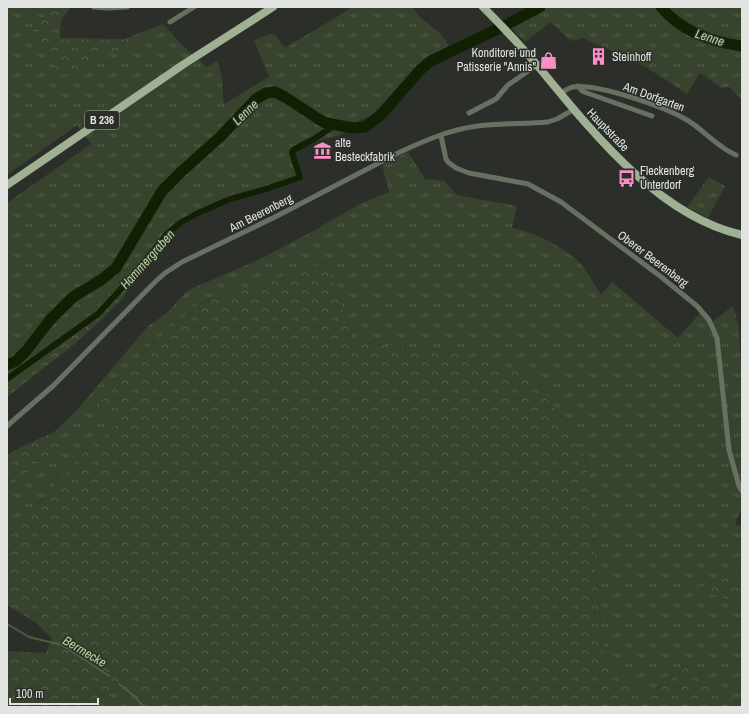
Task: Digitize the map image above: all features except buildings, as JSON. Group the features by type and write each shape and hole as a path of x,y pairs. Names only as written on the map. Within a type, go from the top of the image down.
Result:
{"main road":[{"name":"B 236","path":"7,185 190,60 273,7"},
{"name":"Hauptstraße","path":"483,7 537,65 573,110 608,149 633,172 655,190 700,220 716,228 742,235"}],"street":[{"path":"94,7 127,7"},
{"path":"170,22 194,7"},
{"path":"472,112 496,99 508,85 537,65"},
{"path":"560,94 567,89 578,86"},
{"name":"Am Dorfgarten","path":"578,86 582,91 652,116"},
{"name":"Am Dorfgarten","path":"578,86 588,86 639,100 677,115 698,127 728,151 736,155"},
{"name":"Am Beerenberg","path":"7,426 54,385 155,282 175,267 284,213 400,152 463,129 477,126 548,122 573,110"},
{"name":"Oberer Beerenberg","path":"441,136 444,155 448,162 452,165 469,173 528,184 562,202 660,276 688,298 705,314 712,326 716,338 729,450 739,486 742,491"}],"green space":[{"path":"7,7 27,7 61,20 60,38 124,39 163,24 181,44 207,67 217,61 222,78 224,104 269,77 254,40 269,34 275,35 285,48 353,7 412,7 421,18 441,34 449,46 411,73 371,116 360,120 340,135 294,148 292,153 300,177 266,189 230,199 180,223 168,233 140,267 95,311 30,358 30,351 73,300 102,289 116,273 159,203 190,169 228,133 253,106 246,102 209,141 189,158 158,194 126,247 110,267 56,306 7,353 7,203 91,144 77,125 7,175"},
{"path":"27,7 71,7 61,20"},
{"path":"544,7 654,7 655,9 668,14 665,7 742,7 742,38 719,35 675,18 673,22 742,54 742,100 729,87 721,88 700,73 687,94 646,67 583,38 571,41 551,22 525,42 510,26"},
{"path":"654,7 665,7 668,14 665,17"},
{"path":"47,17 59,21 58,37 61,40 125,40 157,28 98,60 60,76 32,29"},
{"path":"674,18 719,35 742,38 742,54 718,48 673,22"},
{"path":"246,102 254,106 190,169 159,203 116,273 102,289 73,300 30,351 30,358 95,311 140,267 123,298 71,347 7,397 7,353 56,306 110,267 126,247 158,194 189,158 209,141"},
{"path":"408,152 425,179 444,181 457,195 517,206 512,228 538,236 564,250 581,264 601,295 612,282 678,338 701,312 712,322 733,306 739,327 742,396 742,508 735,524 742,526 742,573 696,589 742,604 742,699 717,694 691,664 650,695 604,661 586,458 538,381 525,373 441,350 354,342 326,262 197,305 132,361 99,405 116,425 81,456 7,537 7,482 10,485 62,443 54,432 77,410 148,326 166,314 187,291 258,260 321,227 362,203 389,192 382,165"},
{"path":"709,177 725,186 708,218 687,207"},
{"path":"326,262 354,342 441,350 525,373 538,381 586,458 604,661 650,695 691,664 717,694 742,699 742,707 129,707 114,691 70,707 7,707 7,651 46,653 52,638 35,622 7,605 7,537 81,456 116,425 99,405 132,361 197,305"},
{"path":"54,432 62,444 10,486 7,482 7,455"},
{"path":"742,573 742,604 695,589"},
{"path":"114,691 129,707 70,707"}],"waterway":[{"name":"Lenne","path":"7,365 16,361 26,351 50,320 73,297 101,280 116,268 162,191 221,136 256,99 266,93 275,92 326,123 353,128 365,127 381,115 420,70 431,61 540,7"},
{"name":"Lenne","path":"661,7 678,23 698,34 719,42 742,46"},
{"name":"Hammergraben","path":"7,379 98,314 131,278 168,233 180,223 230,199 266,189 300,177 292,153 293,150 332,127 339,125"},
{"name":"Bermecke","path":"7,624 29,637 62,645 109,676"},
{"name":"Bermecke","path":"119,684 134,696 144,707"}],"place":[{"name":"Steinhoff","path":"599,57"},
{"name":"Konditorei und Patisserie \"Annis\"","path":"549,60"},
{"name":"alte Besteckfabrik","path":"322,150"},
{"name":"Fleckenberg Unterdorf","path":"627,178"}]}
